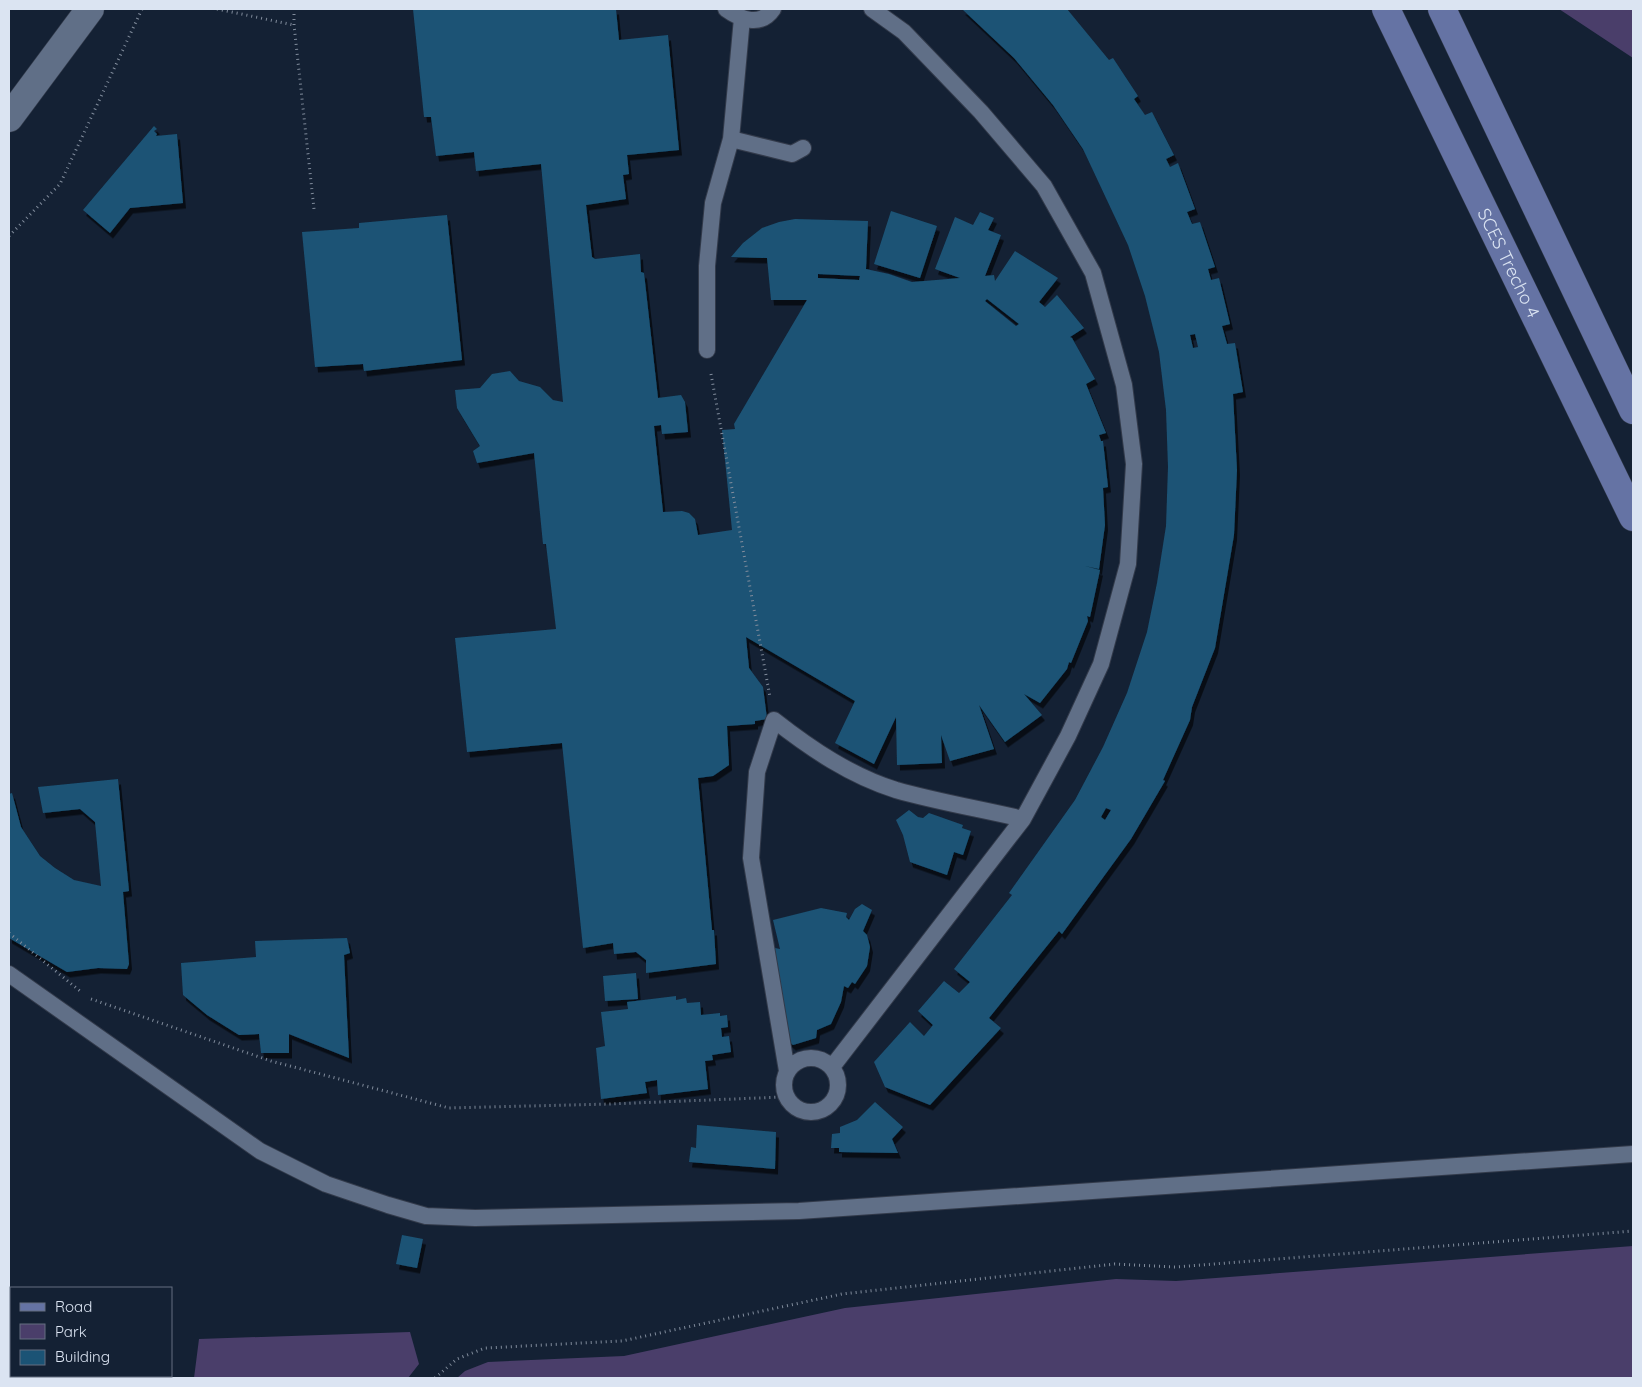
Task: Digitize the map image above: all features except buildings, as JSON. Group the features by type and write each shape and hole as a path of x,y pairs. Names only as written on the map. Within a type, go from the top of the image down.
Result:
{"street":[{"path":"9,118 90,9"},
{"name":"SCES Trecho 4","path":"1386,9 1633,517"},
{"path":"1442,9 1633,410"}],"lane":[{"path":"726,9 742,18 761,19 768,16 773,9"},
{"path":"832,1067 1023,819 1068,736 1101,664 1128,564 1134,464 1124,386 1093,273 1044,186 982,112 904,32 872,9"},
{"path":"707,350 707,266 712,203 731,140 742,18"},
{"path":"731,140 792,154 803,148"},
{"path":"787,1071 800,1059 818,1058 832,1067 838,1079 838,1092 831,1103 820,1111 807,1112 795,1107 786,1096 784,1084 787,1071 751,858 757,772 774,720 809,748 854,773 895,790 1023,819"},
{"path":"9,974 260,1150 326,1184 426,1216 475,1218 799,1211 1633,1154"}],"path":[{"path":"9,236 60,184 142,9"},
{"path":"216,9 294,25"},
{"path":"294,9 294,25 314,210"},
{"path":"707,350 774,720"},
{"path":"9,933 82,992"},
{"path":"89,998 271,1062 449,1108 610,1104 786,1096"},
{"path":"435,1378 457,1359 485,1348 622,1342 842,1294 1115,1264 1176,1267 1633,1232"}],"green space":[{"path":"1559,9 1633,9 1633,58 1562,11"},
{"path":"1633,1246 1633,1378 457,1378 465,1371 488,1362 624,1356 845,1308 1116,1279 1176,1281"},
{"path":"410,1332 419,1364 408,1378 194,1378 199,1339"}]}
